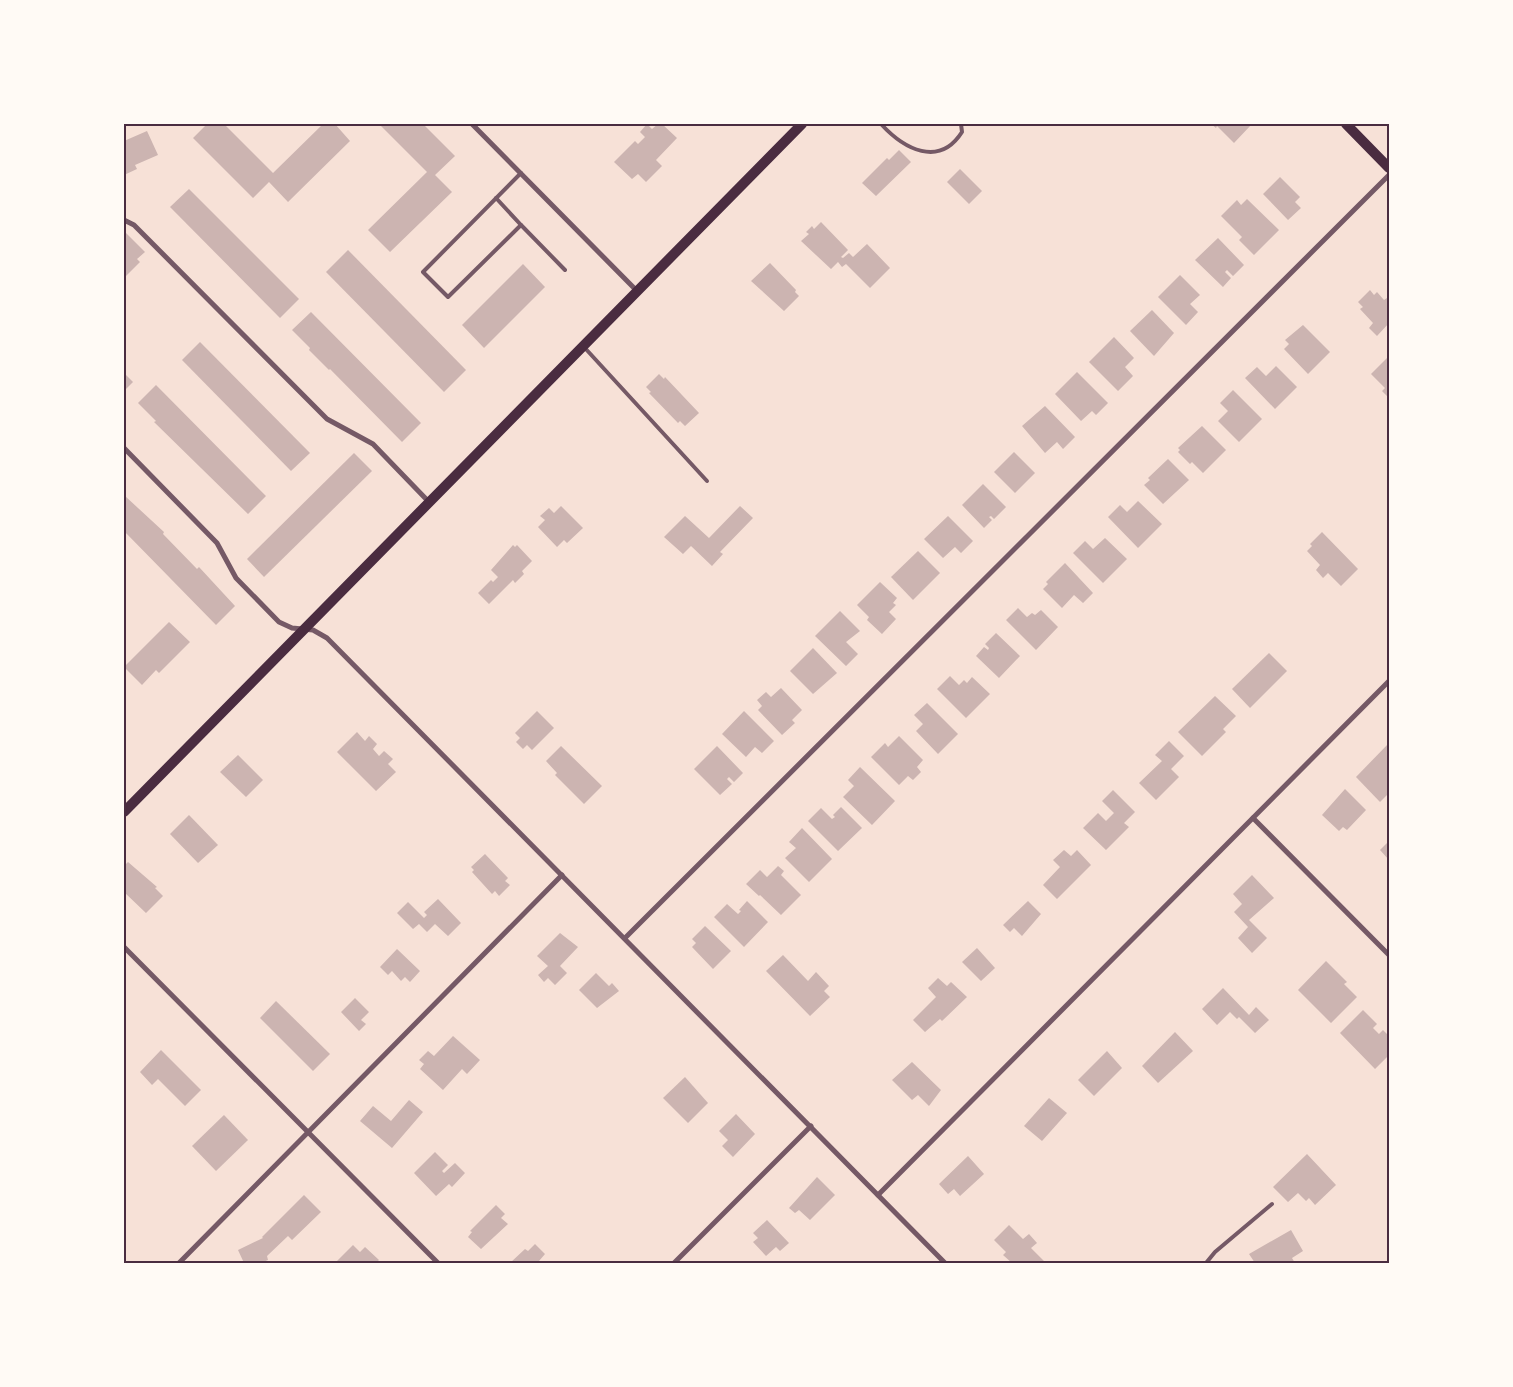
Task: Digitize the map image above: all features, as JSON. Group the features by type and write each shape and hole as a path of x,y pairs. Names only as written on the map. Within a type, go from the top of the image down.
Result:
{"main road":[{"path":"124,812 428,501 802,124"},
{"path":"1346,124 1389,168"}],"street":[{"path":"472,124 636,290"},
{"path":"625,938 1389,175"},
{"path":"124,220 134,225 327,419 373,444 428,501"},
{"path":"124,448 216,543 236,578 273,616 287,627 313,630 327,638 945,1263"},
{"path":"878,1195 1389,681"},
{"path":"1253,818 1389,955"},
{"path":"179,1263 310,1133 562,874"},
{"path":"124,947 438,1263"},
{"path":"674,1263 811,1126"}],"lane":[{"path":"881,124 893,137 914,149 937,153 955,144 962,132 961,124"},
{"path":"521,173 423,272 448,297 521,225"},
{"path":"496,198 565,270"},
{"path":"582,345 707,481"},
{"path":"1206,1263 1215,1252 1272,1204"}],"building":[{"path":"207,124 224,124 273,173 323,124 335,124 350,141 288,202 269,182 253,198 193,138"},
{"path":"379,124 423,124 455,156 435,175 452,192 390,252 368,230 427,172"},
{"path":"647,124 652,129 658,124 662,124 677,138 656,160 662,166 646,182 638,174 632,179 614,162 635,141 638,144 645,137 640,132"},
{"path":"1211,124 1251,125 1234,143 1217,126 1216,128"},
{"path":"147,131 158,155 135,165 137,169 124,175 124,141"},
{"path":"899,150 911,162 876,196 862,183 887,158 889,160"},
{"path":"960,169 982,191 969,204 947,182"},
{"path":"1280,177 1300,197 1295,202 1301,208 1288,220 1263,194"},
{"path":"189,189 299,299 280,318 170,207"},
{"path":"1247,199 1279,230 1254,255 1239,240 1242,237 1221,216 1237,200 1241,205"},
{"path":"821,222 848,250 841,257 843,258 849,253 853,257 867,244 890,268 870,288 846,264 842,267 838,262 831,269 801,241 809,234 806,232 812,226 814,229"},
{"path":"126,233 145,252 137,259 140,262 124,278 124,236"},
{"path":"1218,238 1244,265 1233,276 1227,270 1225,272 1231,278 1223,287 1195,260"},
{"path":"348,250 466,370 444,392 326,272"},
{"path":"770,263 796,290 795,292 799,296 784,311 751,281"},
{"path":"523,264 545,287 484,348 462,325"},
{"path":"1180,275 1200,295 1190,304 1198,312 1186,325 1158,297"},
{"path":"1370,290 1374,295 1377,292 1384,300 1387,298 1389,300 1389,323 1377,336 1369,328 1373,323 1360,309 1363,307 1358,302"},
{"path":"1152,310 1174,333 1154,356 1130,331"},
{"path":"311,312 421,423 402,442 309,350 310,348 292,330"},
{"path":"1303,325 1330,352 1308,374 1284,349 1289,344 1285,340"},
{"path":"1114,337 1134,358 1125,367 1133,376 1118,391 1089,362"},
{"path":"200,342 310,453 291,471 182,360"},
{"path":"1389,356 1389,398 1382,391 1385,388 1371,374"},
{"path":"1276,366 1297,387 1275,409 1245,378 1257,367 1266,376"},
{"path":"1077,372 1108,403 1096,415 1092,411 1081,421 1055,394"},
{"path":"124,373 133,382 124,391"},
{"path":"659,374 664,379 665,377 699,413 685,426 680,421 678,423 649,393 651,392 646,387"},
{"path":"156,385 266,496 248,514 154,422 156,421 138,403"},
{"path":"1233,390 1262,419 1239,442 1218,421 1228,411 1220,403"},
{"path":"1045,406 1075,437 1063,449 1057,442 1045,453 1022,426"},
{"path":"1202,426 1226,450 1203,473 1178,452 1180,450 1178,448"},
{"path":"1014,452 1035,473 1015,493 994,472"},
{"path":"354,453 372,471 264,577 247,559"},
{"path":"1168,459 1189,480 1163,504 1144,485 1150,480 1148,478"},
{"path":"983,484 1006,507 994,519 991,516 989,517 992,520 984,528 962,505"},
{"path":"125,496 164,532 163,534 197,569 199,567 235,606 216,625 124,531"},
{"path":"1138,501 1162,524 1138,548 1108,517 1120,505 1127,512"},
{"path":"561,506 583,528 567,543 564,540 557,547 538,527 545,520 540,516 549,508 554,513"},
{"path":"740,506 753,518 720,552 723,554 712,566 691,546 683,554 664,537 685,516 709,538"},
{"path":"948,516 973,541 961,553 955,547 943,558 924,539"},
{"path":"1322,532 1358,569 1341,586 1328,573 1323,578 1316,570 1320,565 1307,551 1312,546 1310,544"},
{"path":"1105,538 1127,559 1103,583 1073,553 1085,541 1093,549"},
{"path":"513,545 515,547 517,545 532,561 522,571 524,574 515,583 513,580 489,604 478,593 491,580 493,582 498,577 491,570"},
{"path":"918,551 940,573 913,600 891,577"},
{"path":"1065,563 1093,593 1083,603 1074,595 1062,608 1043,589 1048,584 1046,582"},
{"path":"880,582 897,598 893,603 896,605 889,612 896,619 882,634 867,620 869,617 857,605"},
{"path":"1018,608 1027,617 1032,613 1035,615 1041,610 1058,627 1036,650 1006,620"},
{"path":"840,611 860,631 846,642 858,654 846,666 815,636"},
{"path":"169,622 190,642 159,673 156,670 142,685 124,667"},
{"path":"996,633 1020,656 999,678 976,656 984,647 988,650 989,648 985,644"},
{"path":"813,648 837,673 813,694 790,671"},
{"path":"1269,653 1287,671 1250,708 1232,689"},
{"path":"950,676 959,685 964,680 967,683 972,677 990,694 966,718 937,689"},
{"path":"781,688 802,710 792,720 795,723 782,735 758,710 762,706 757,700 766,692 771,697"},
{"path":"1215,696 1236,716 1223,729 1226,732 1202,756 1178,732"},
{"path":"927,703 958,734 938,754 916,731 923,724 914,715"},
{"path":"537,711 554,728 532,750 527,745 523,749 516,742 520,738 515,733"},
{"path":"744,711 774,741 762,753 755,747 746,757 722,734"},
{"path":"357,732 365,741 369,736 377,744 373,749 379,756 384,751 393,759 388,764 396,772 376,791 337,752"},
{"path":"899,736 923,760 917,767 921,772 913,780 908,776 899,785 871,757 885,743 888,747"},
{"path":"1169,741 1184,756 1171,769 1179,777 1156,800 1139,783 1162,761 1155,755"},
{"path":"1389,743 1389,793 1380,802 1356,777"},
{"path":"561,746 602,786 584,804 555,775 557,773 546,761"},
{"path":"717,746 743,773 734,782 729,777 727,779 732,784 720,795 694,769"},
{"path":"238,755 263,780 246,797 220,772"},
{"path":"860,767 895,801 872,825 843,797 854,786 848,780"},
{"path":"1345,789 1366,810 1347,830 1343,827 1339,831 1322,815"},
{"path":"1113,790 1135,812 1124,823 1129,827 1106,850 1083,828 1098,813 1106,821 1114,813 1102,801"},
{"path":"841,807 862,828 838,851 808,821 821,808 832,819 835,817 833,815"},
{"path":"189,815 218,845 198,863 170,834"},
{"path":"802,828 832,859 809,882 785,858 796,848 789,842"},
{"path":"1389,841 1389,860 1380,850"},
{"path":"1064,850 1071,856 1077,850 1091,865 1057,899 1043,885 1060,867 1053,860"},
{"path":"485,854 508,878 505,881 510,885 499,896 495,891 492,894 472,872 474,870 471,867"},
{"path":"128,862 157,887 155,888 163,896 146,913 124,892 124,866"},
{"path":"778,866 784,871 781,875 801,895 781,915 746,884 760,870 767,877"},
{"path":"1252,875 1274,898 1249,920 1267,938 1252,953 1238,938 1248,927 1234,912 1242,904 1233,894"},
{"path":"438,899 461,923 448,936 435,924 427,932 419,924 413,929 397,913 408,902 424,918 427,915 424,912"},
{"path":"747,901 768,922 744,947 714,917 727,904 738,914"},
{"path":"1028,901 1041,914 1022,936 1014,928 1010,932 1003,925"},
{"path":"705,926 731,951 713,969 692,947 696,943 692,939"},
{"path":"560,933 578,947 560,966 567,973 555,985 548,978 544,982 538,975 548,966 537,956"},
{"path":"977,948 995,968 981,981 962,962"},
{"path":"397,949 420,971 410,982 405,977 401,981 392,971 388,975 380,967"},
{"path":"783,955 808,981 816,972 829,986 824,991 830,997 810,1016 766,971"},
{"path":"1326,961 1347,982 1344,984 1357,997 1331,1023 1298,990"},
{"path":"596,973 609,986 612,983 619,991 597,1008 579,990"},
{"path":"938,978 947,986 951,982 967,997 942,1021 940,1019 925,1032 913,1020 936,997 928,988"},
{"path":"1223,988 1249,1015 1256,1007 1269,1020 1255,1033 1239,1017 1237,1019 1230,1012 1217,1025 1202,1009"},
{"path":"355,998 369,1012 361,1020 366,1024 359,1031 341,1012"},
{"path":"276,1001 330,1054 313,1071 260,1018"},
{"path":"1363,1010 1377,1024 1373,1028 1379,1034 1383,1030 1389,1036 1389,1055 1375,1069 1340,1033"},
{"path":"1175,1032 1193,1051 1158,1083 1142,1066"},
{"path":"453,1036 480,1060 467,1074 462,1069 443,1090 420,1069 424,1064 419,1060 428,1051 434,1056"},
{"path":"161,1050 201,1090 185,1106 158,1079 152,1085 140,1072"},
{"path":"1107,1051 1122,1068 1094,1096 1078,1080"},
{"path":"912,1062 941,1090 929,1106 918,1095 912,1100 892,1080"},
{"path":"685,1077 708,1103 688,1123 663,1098"},
{"path":"1049,1098 1067,1113 1042,1141 1024,1126"},
{"path":"409,1100 423,1112 392,1148 360,1121 373,1106 391,1121"},
{"path":"736,1114 755,1134 733,1157 722,1146 728,1140 719,1131"},
{"path":"224,1115 248,1140 216,1171 192,1146"},
{"path":"435,1152 448,1165 442,1171 444,1173 455,1163 465,1173 452,1187 449,1184 436,1196 414,1173"},
{"path":"1307,1154 1336,1185 1315,1205 1309,1198 1306,1201 1298,1193 1288,1202 1273,1187"},
{"path":"968,1156 984,1174 960,1196 954,1189 948,1194 939,1184"},
{"path":"817,1177 835,1195 810,1220 799,1210 795,1213 789,1208"},
{"path":"304,1195 321,1212 292,1240 288,1236 267,1256 268,1260 261,1263 244,1263 238,1250 263,1238"},
{"path":"496,1205 505,1214 501,1218 508,1224 481,1249 468,1237 472,1232 470,1231"},
{"path":"767,1220 789,1243 780,1251 776,1247 766,1256 753,1242 758,1238 753,1233"},
{"path":"1009,1225 1023,1239 1029,1234 1037,1243 1031,1248 1044,1261 1041,1263 1012,1263 1003,1255 1006,1252 994,1240"},
{"path":"1291,1230 1303,1251 1292,1258 1295,1263 1255,1263 1249,1254"},
{"path":"535,1244 545,1254 539,1261 541,1263 510,1263 525,1249 528,1251"},
{"path":"353,1245 360,1252 365,1247 379,1260 376,1263 335,1263"}]}
